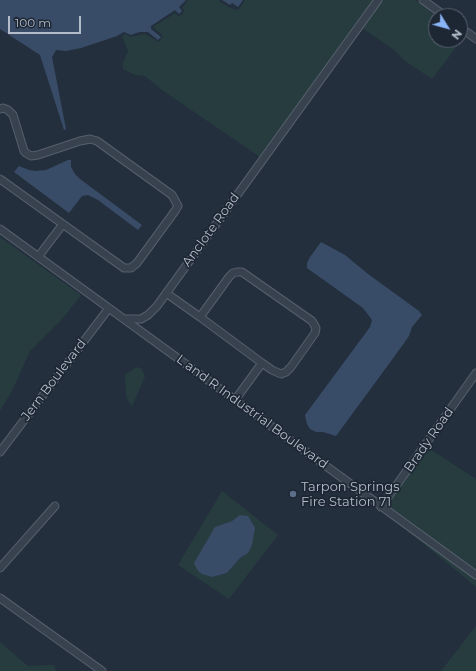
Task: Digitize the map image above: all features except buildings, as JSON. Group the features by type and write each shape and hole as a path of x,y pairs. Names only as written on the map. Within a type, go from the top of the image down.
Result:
{"street":[{"name":"Anclote Road","path":"125,319 141,319 148,315 166,293 378,0"},
{"path":"423,0 434,8"},
{"path":"0,109 3,108 8,110 13,115 24,151 31,156 38,156 84,140 97,141 172,195 178,206 137,263 131,268 124,268 0,179"},
{"path":"38,257 63,224"},
{"path":"0,229 125,319"},
{"path":"166,293 262,363 281,374 286,372 315,333 316,328 312,321 242,272 237,272 229,277 200,317"},
{"name":"Jern Boulevard","path":"0,452 109,308"},
{"name":"L and R Industrial Boulevard","path":"125,319 234,400 476,575"},
{"path":"234,400 262,363"},
{"name":"Brady Road","path":"381,507 476,372"},
{"path":"0,568 54,506"},
{"path":"0,598 102,671"}],"green space":[{"path":"188,0 218,0 235,10 239,9 245,0 374,0 260,157 162,90 145,76 135,75 123,69 123,63 128,51 122,36 125,34 131,37 145,34 159,42 163,36 153,27 175,13 178,16 181,15 185,11 182,8"},
{"path":"381,0 416,0 428,10 428,48 456,48 432,79 405,61 394,50 362,28"},
{"path":"0,237 81,295 64,317 30,351 12,391 0,411"},
{"path":"136,367 142,369 145,377 132,406 128,401 126,394 125,375"},
{"path":"427,447 476,479 476,572 385,506"},
{"path":"222,491 278,535 229,599 178,565","holes":["235,519 251,544 244,556 240,558 227,573 212,577 232,521"]},
{"path":"381,509 476,578 476,587"},
{"path":"476,626 476,671 441,671"},
{"path":"0,642 28,666 54,665 56,671 0,671"}],"water":[{"path":"0,0 186,0 179,7 182,11 179,14 175,10 151,26 151,29 161,37 158,40 148,32 139,32 131,35 124,32 117,36 81,48 66,51 56,50 52,57 66,129 64,130 40,55 0,29"},
{"path":"222,0 243,0 238,7 232,3 230,5"},
{"path":"71,160 71,167 80,179 142,225 138,230 98,200 88,195 82,196 69,213 14,172 19,166 29,170 46,170"},
{"path":"321,242 345,255 368,274 419,311 422,315 412,327 409,336 336,436 323,432 316,432 310,429 305,415 370,327 372,320 363,308 307,268 307,263 310,257"},
{"path":"240,515 248,516 255,528 252,545 248,553 240,558 227,573 212,577 202,574 198,571 194,563 215,527 232,521"}],"place":[{"name":"Tarpon Springs Fire Station 71","path":"293,494"}]}
